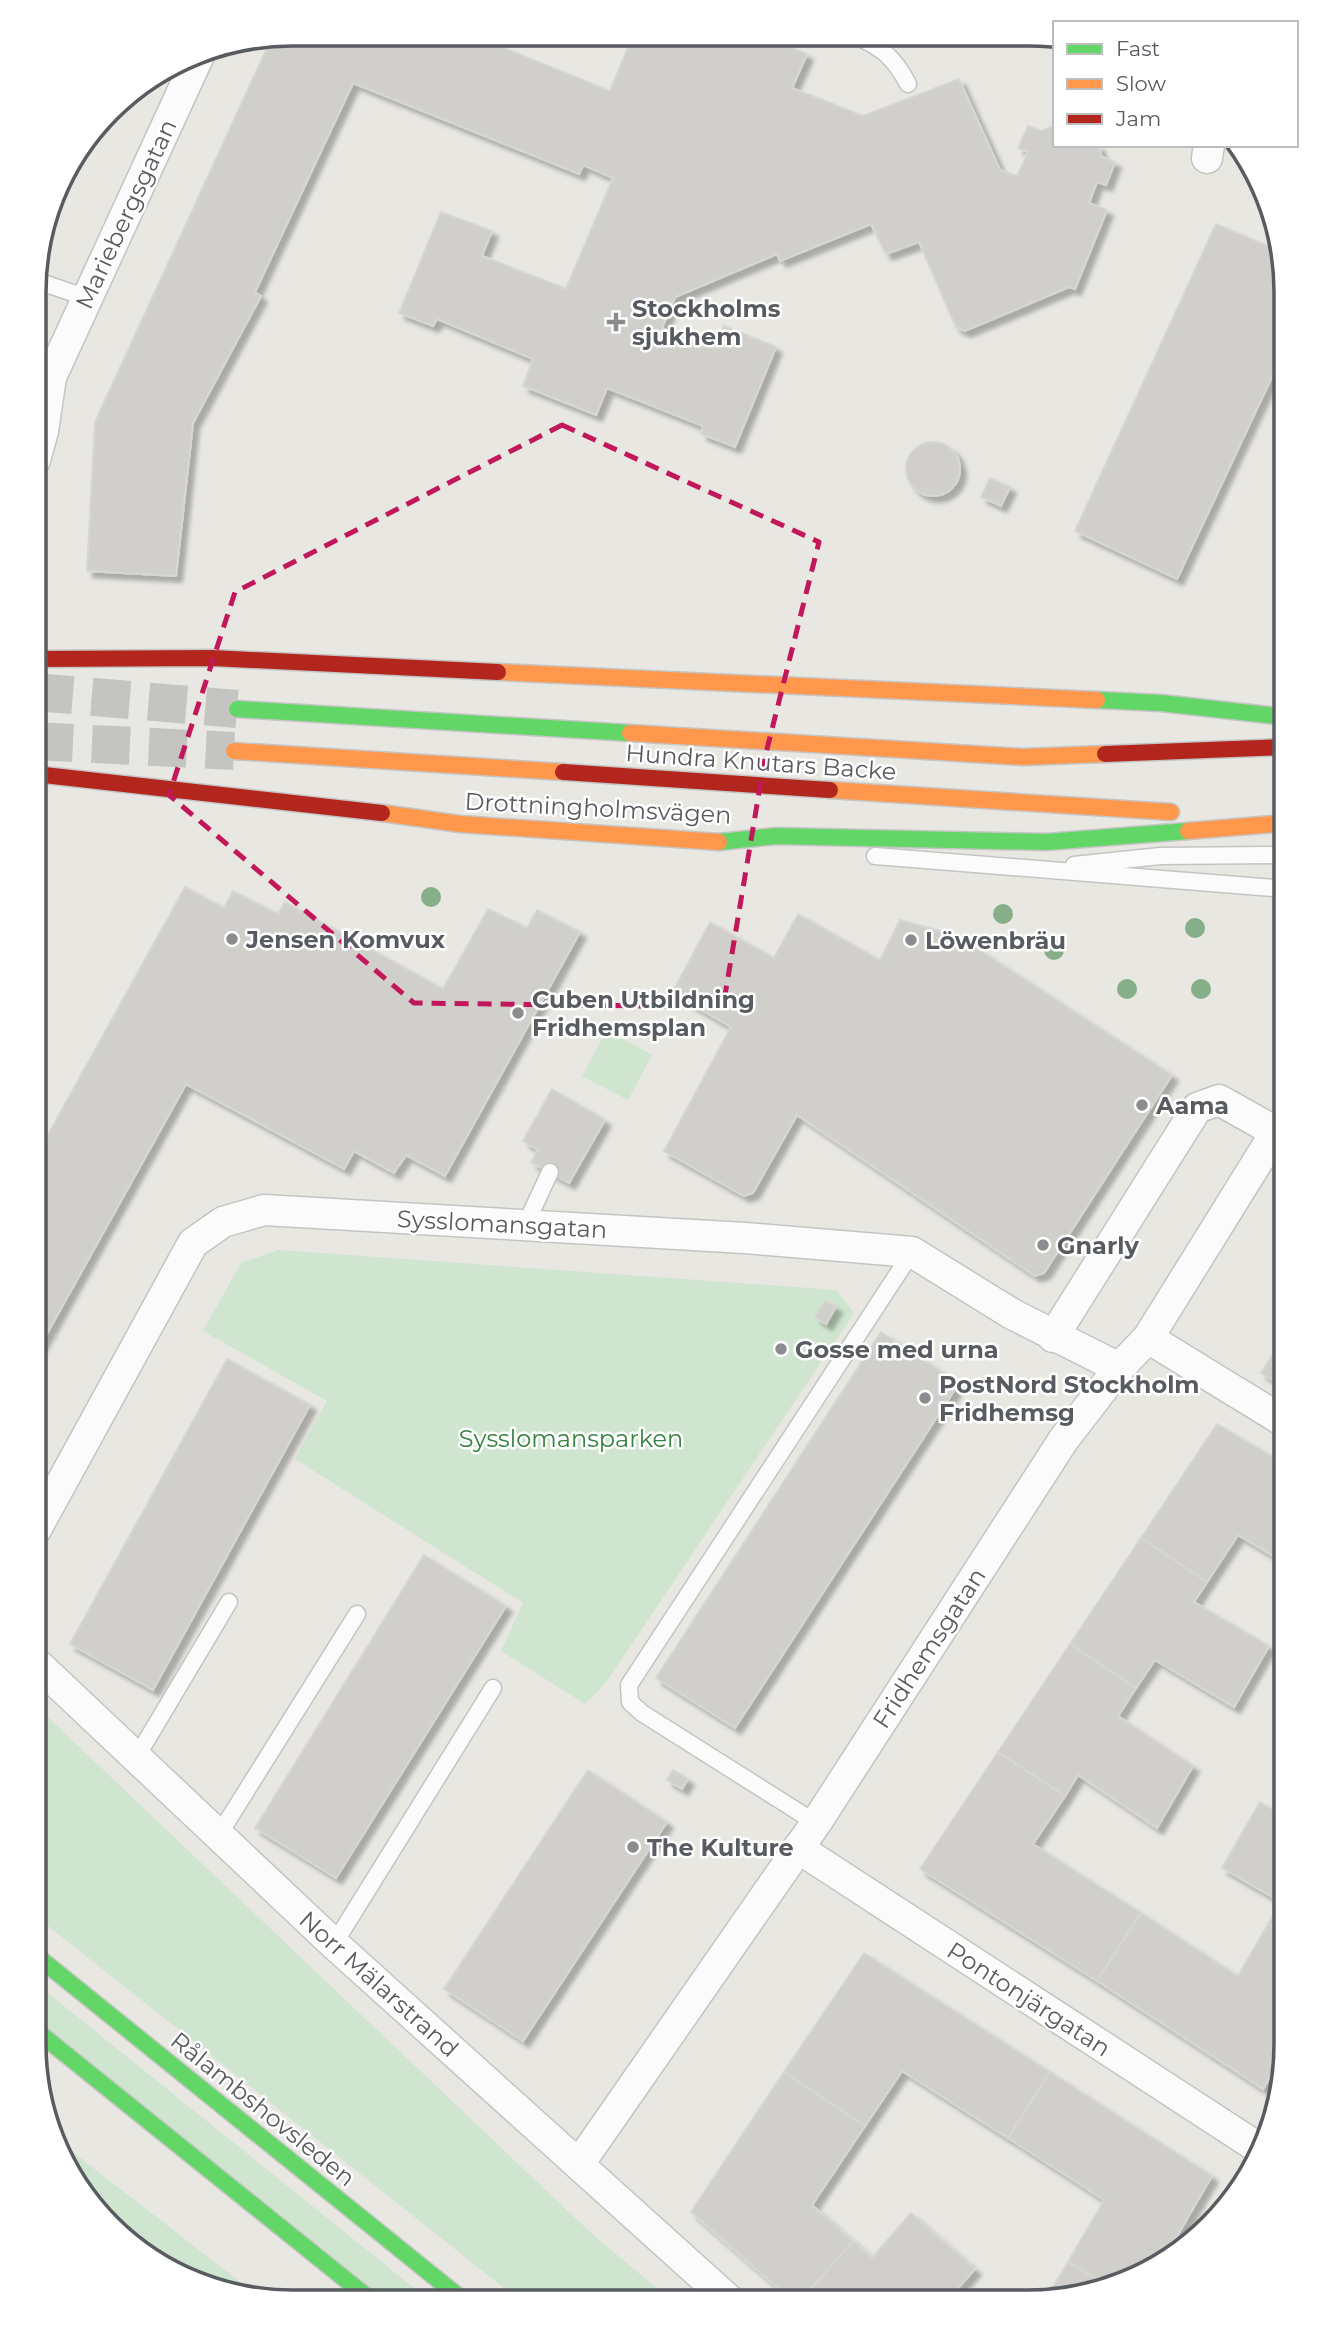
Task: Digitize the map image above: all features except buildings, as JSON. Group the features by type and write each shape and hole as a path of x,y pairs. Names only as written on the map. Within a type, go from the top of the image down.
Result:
{"main road":[{"path":"46,659 212,658 1161,703 1274,716"},
{"name":"Hundra Knutars Backe","path":"237,709 1023,757 1274,747"},
{"name":"Hundra Knutars Backe","path":"234,751 1274,820"},
{"name":"Drottningholmsvägen","path":"46,775 349,808 460,824 712,843 776,836 1046,842 1274,822"},
{"name":"Rålambshovsleden","path":"46,1963 451,2290"},
{"path":"46,2038 359,2290"}],"street":[{"name":"Mariebergsgatan","path":"46,382 194,65"},
{"name":"Fridhemsgatan","path":"1053,1337 1198,1108 1219,1100 1274,1126"},
{"name":"Fridhemsgatan","path":"579,2164 816,1823 1064,1439 1119,1368 1148,1338 1274,1141"},
{"name":"Sysslomansgatan","path":"46,1511 193,1243 223,1222 264,1210 745,1238 912,1252 1053,1337 1119,1368"},
{"path":"1148,1338 1273,1415"},
{"name":"Norr Mälarstrand","path":"46,1672 334,1944 718,2290"},
{"name":"Pontonjärgatan","path":"798,1848 1252,2145"}],"lane":[{"path":"877,46 897,63 908,84"},
{"path":"46,285 87,298"},
{"path":"712,843 1274,888"},
{"path":"1033,869 1160,856 1274,855"},
{"path":"525,1226 550,1172"},
{"path":"816,1823 642,1713 630,1702 629,1685 912,1252"},
{"path":"136,1758 229,1602"},
{"path":"218,1836 357,1614"},
{"path":"334,1944 493,1688"}],"highlighted area":[{"path":"562,425 819,542 765,757 723,1007 414,1003 169,795 235,592"}],"green space":[{"path":"607,1030 652,1055 628,1100 582,1076"},
{"name":"Sysslomansparken","path":"279,1250 837,1290 854,1313 605,1684 585,1704 501,1651 523,1603 295,1459 327,1401 203,1331 241,1263"},
{"path":"46,1715 590,2232 659,2290 506,2290 46,1924"},
{"path":"46,1991 417,2290 374,2290 46,2026"},
{"path":"69,2149 244,2285 182,2264 129,2229 96,2193"}],"tunnel":[{"path":"46,693 237,709"},
{"path":"46,742 234,751"}],"traffic: fast":[{"path":"1097,700 1161,703 1274,716"},
{"path":"237,709 630,733"},
{"path":"719,842 776,836 1046,842 1188,831"},
{"path":"46,1963 451,2290"},
{"path":"46,2038 359,2290"}],"traffic: slow":[{"path":"498,672 1097,700"},
{"path":"630,733 1023,757 1105,754"},
{"path":"234,751 563,772"},
{"path":"830,790 1171,812"},
{"path":"382,813 460,824 719,842"},
{"path":"1188,831 1274,824"}],"traffic: jam":[{"path":"46,659 212,658 498,672"},
{"path":"1105,754 1274,747"},
{"path":"563,772 830,790"},
{"path":"46,775 382,813"}],"place":[{"name":"Stockholms sjukhem","path":"616,322"},
{"name":"Jensen Komvux","path":"232,939"},
{"name":"Löwenbräu","path":"911,940"},
{"name":"Cuben Utbildning Fridhemsplan","path":"518,1013"},
{"name":"Aama","path":"1142,1105"},
{"name":"Gnarly","path":"1043,1245"},
{"name":"Gosse med urna","path":"781,1349"},
{"name":"PostNord Stockholm Fridhemsg","path":"925,1398"},
{"name":"The Kulture","path":"633,1847"}]}
